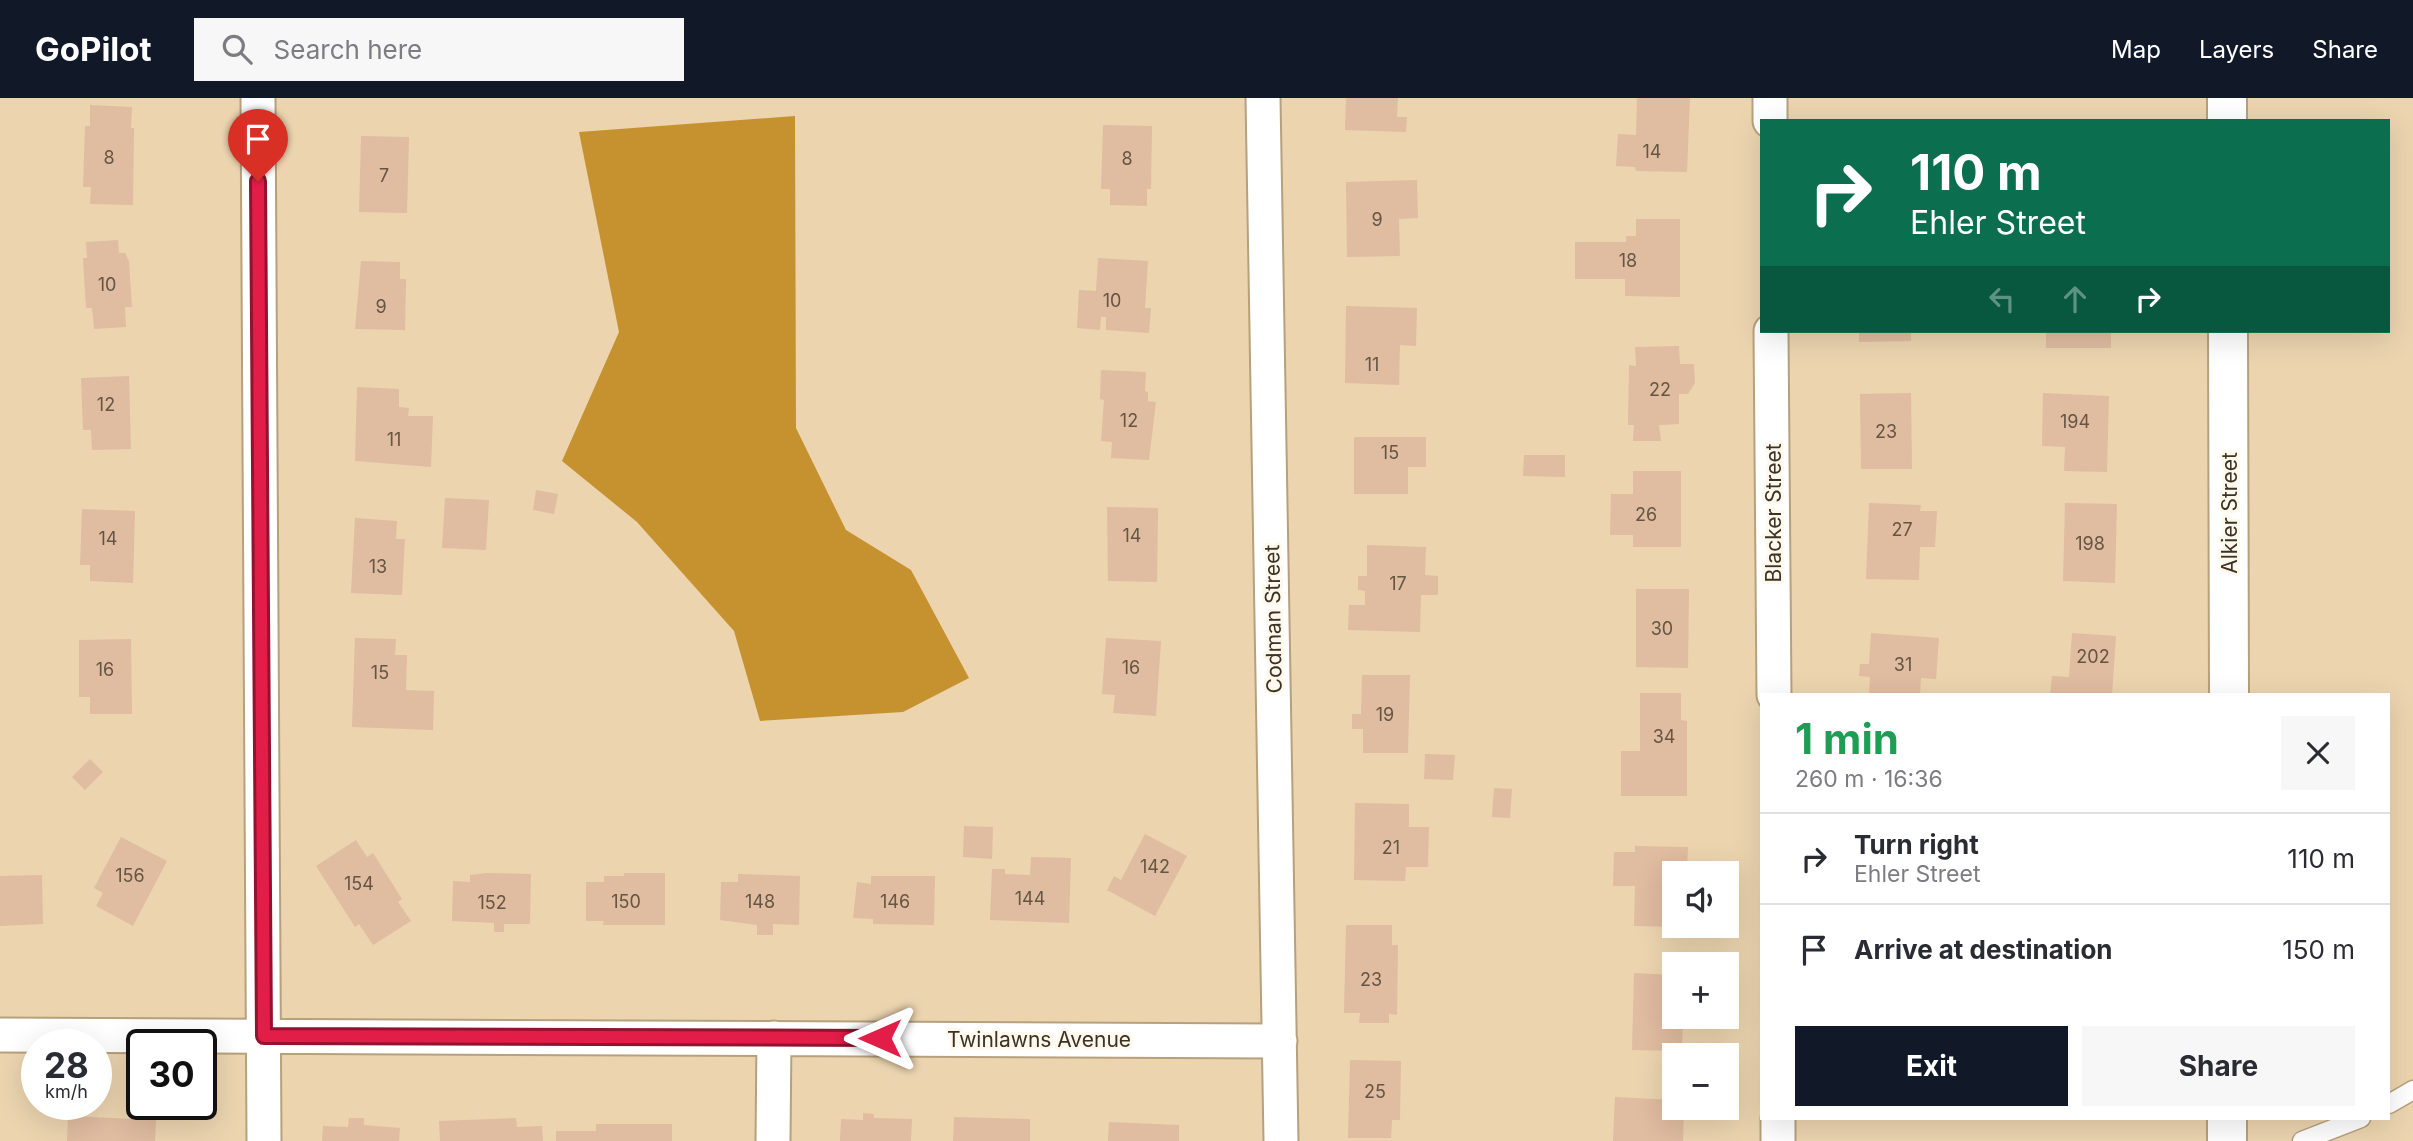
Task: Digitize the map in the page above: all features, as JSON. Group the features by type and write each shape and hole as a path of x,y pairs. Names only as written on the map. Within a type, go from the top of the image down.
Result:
{"street":[{"path":"258,98 264,1141"},
{"name":"Codman Street","path":"1263,98 1281,1141"},
{"path":"1770,98 1770,119"},
{"path":"2227,98 2227,119"},
{"name":"Blacker Street","path":"1771,333 1774,693"},
{"name":"Alkier Street","path":"2228,333 2229,693"},
{"name":"Twinlawns Avenue","path":"0,1035 1280,1041"},
{"path":"773,1141 774,1038"},
{"path":"1778,1120 1778,1141"},
{"path":"2227,1120 2227,1141"}],"lane":[{"path":"2390,1103 2413,1090"},
{"path":"2302,1141 2356,1120"}],"shaded area":[{"path":"795,116 796,428 846,530 911,570 969,678 903,712 760,721 734,631 637,522 562,461 619,332 579,132"}],"building":[{"path":"1346,98 1398,98 1397,117 1407,117 1406,132 1345,130"},
{"path":"1637,98 1690,98 1687,172 1636,171 1635,167 1616,166 1618,134 1636,135"},
{"path":"90,105 132,107 133,205 90,204 91,187 83,187 85,126 90,126"},
{"path":"1103,125 1152,126 1151,189 1147,189 1147,206 1110,205 1110,189 1101,189"},
{"path":"361,136 409,137 407,213 359,212"},
{"path":"1417,180 1418,218 1399,219 1400,256 1347,257 1346,182"},
{"path":"1636,219 1680,219 1680,297 1625,296 1625,279 1575,279 1575,242 1626,242 1626,236 1636,236"},
{"path":"118,240 119,253 125,253 129,261 132,307 125,307 126,327 94,329 92,308 86,308 83,258 87,258 86,242"},
{"path":"1098,258 1148,261 1145,308 1151,308 1149,333 1106,330 1106,317 1101,317 1100,330 1077,328 1079,290 1096,291"},
{"path":"361,261 400,262 400,279 406,279 405,330 355,329"},
{"path":"1346,306 1417,308 1416,346 1400,345 1399,385 1345,383"},
{"path":"1859,333 1911,333 1911,341 1859,342"},
{"path":"2046,333 2111,333 2111,348 2046,348"},
{"path":"1679,346 1680,364 1694,364 1695,383 1688,394 1679,394 1679,424 1659,425 1661,441 1633,441 1634,425 1628,425 1629,365 1636,366 1635,347"},
{"path":"1101,370 1146,372 1145,391 1148,392 1148,401 1156,402 1149,460 1111,458 1112,442 1101,441 1104,400 1100,399"},
{"path":"129,376 131,449 92,450 91,430 83,430 81,378"},
{"path":"357,387 399,389 399,407 409,408 408,416 433,416 431,467 355,461"},
{"path":"1911,393 1912,469 1861,469 1860,394"},
{"path":"2043,393 2109,396 2107,472 2064,471 2065,447 2042,446"},
{"path":"1354,437 1426,437 1426,467 1408,467 1408,494 1354,494"},
{"path":"1524,455 1565,455 1565,477 1523,476"},
{"path":"1633,471 1681,471 1681,547 1633,547 1633,535 1610,535 1611,494 1633,494"},
{"path":"536,490 558,494 554,514 533,510"},
{"path":"445,498 489,500 486,550 442,548"},
{"path":"1869,503 1921,505 1920,511 1937,511 1935,547 1920,547 1919,580 1866,579"},
{"path":"2065,503 2117,504 2115,583 2063,581"},
{"path":"1107,507 1158,508 1157,582 1108,581"},
{"path":"82,509 135,511 133,583 90,581 90,565 80,565"},
{"path":"355,518 397,521 396,539 405,539 402,595 351,593"},
{"path":"1367,545 1426,547 1425,575 1438,576 1438,595 1421,595 1420,632 1348,630 1349,605 1365,605 1365,591 1358,590 1358,576 1367,576"},
{"path":"1636,589 1689,589 1688,668 1636,667"},
{"path":"1871,633 1939,638 1936,679 1921,678 1920,693 1869,693 1870,677 1859,676 1860,664 1869,664"},
{"path":"2072,633 2116,636 2112,693 2050,693 2052,676 2069,677"},
{"path":"355,638 396,639 395,655 407,655 406,690 434,691 433,730 352,727"},
{"path":"1106,638 1161,641 1156,716 1113,713 1115,695 1102,694"},
{"path":"131,639 132,714 90,714 90,697 79,697 79,640"},
{"path":"1362,675 1410,675 1408,753 1363,753 1363,729 1352,729 1352,714 1361,714"},
{"path":"1640,693 1681,693 1681,720 1687,721 1687,796 1621,796 1621,751 1640,751"},
{"path":"1425,754 1455,755 1453,780 1424,779"},
{"path":"90,759 103,772 85,790 72,777"},
{"path":"1494,788 1512,789 1510,818 1492,817"},
{"path":"1355,803 1409,804 1409,827 1429,827 1428,867 1406,867 1405,881 1354,880"},
{"path":"964,826 993,827 992,859 963,857"},
{"path":"1145,834 1187,856 1155,916 1107,890 1114,876 1121,880"},
{"path":"121,837 167,861 133,926 96,906 103,893 94,888"},
{"path":"356,840 367,857 373,853 402,899 398,902 411,921 373,945 359,924 355,927 316,866"},
{"path":"1635,846 1688,847 1687,861 1662,861 1662,927 1634,926 1635,886 1613,886 1614,852 1635,852"},
{"path":"1031,857 1071,858 1069,923 990,920 992,869 1005,869 1005,874 1030,875"},
{"path":"624,873 665,873 665,925 603,925 604,921 586,921 586,882 604,882 604,876 624,876"},
{"path":"531,874 530,924 504,924 504,932 494,932 494,923 452,921 453,881 470,882 470,875"},
{"path":"738,874 800,876 799,925 773,924 773,935 757,935 757,925 720,920 721,882 738,882"},
{"path":"42,875 43,924 0,926 0,876"},
{"path":"871,876 935,876 934,925 873,924 873,919 853,918 857,882 871,884"},
{"path":"1346,925 1392,925 1392,945 1398,945 1397,1015 1389,1014 1389,1023 1359,1023 1360,1013 1344,1013"},
{"path":"1634,973 1662,974 1662,1029 1683,1029 1682,1043 1662,1043 1662,1051 1632,1050"},
{"path":"1350,1060 1401,1061 1400,1120 1392,1120 1391,1138 1348,1138"},
{"path":"1615,1097 1662,1099 1662,1120 1684,1120 1683,1141 1613,1141"},
{"path":"863,1113 874,1114 874,1118 912,1119 911,1141 840,1141 841,1119 863,1120"},
{"path":"954,1117 1030,1119 1030,1141 953,1141"},
{"path":"349,1118 364,1118 364,1125 400,1128 399,1141 322,1141 323,1126 348,1127"},
{"path":"516,1118 517,1127 542,1126 543,1141 440,1141 439,1121"},
{"path":"68,1120 156,1120 155,1141 67,1141"},
{"path":"1109,1122 1179,1125 1179,1141 1108,1141"},
{"path":"596,1124 672,1124 672,1141 556,1141 556,1131 596,1131"}],"route":[{"path":"258,181 264,1036 880,1038"}]}
